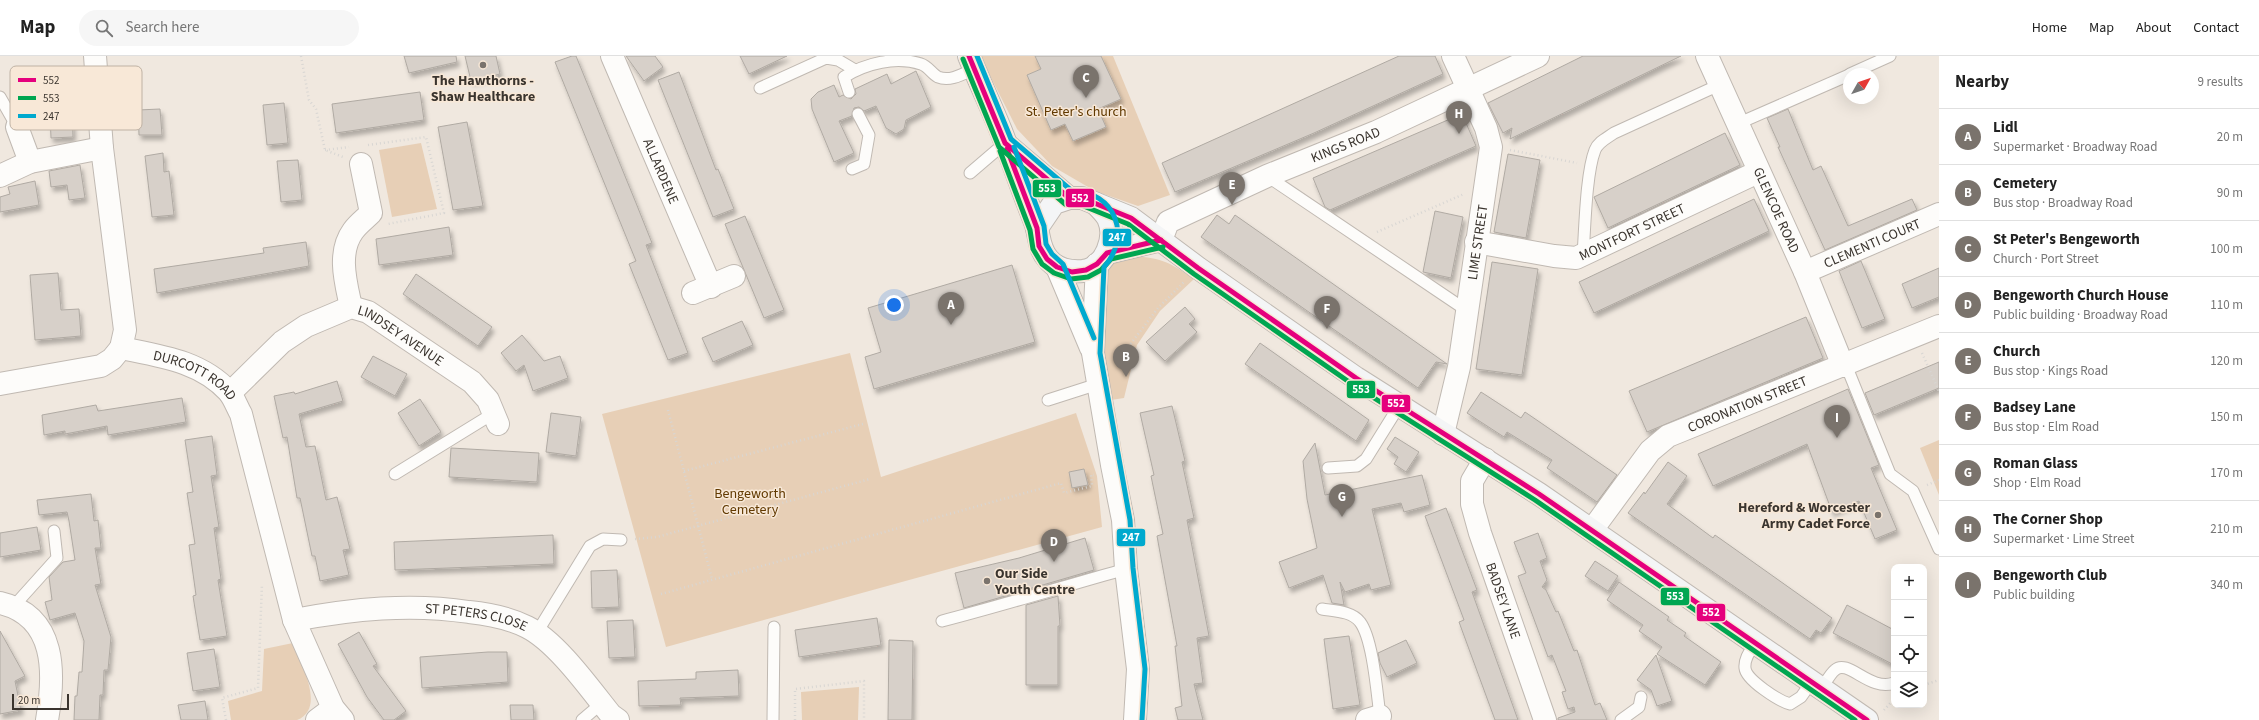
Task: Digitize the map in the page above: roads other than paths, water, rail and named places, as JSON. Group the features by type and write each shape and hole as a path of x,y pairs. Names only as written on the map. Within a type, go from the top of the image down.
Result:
{"main road":[{"path":"971,63 1005,143 1037,228 1039,246 1047,259 1057,267 1072,272 1086,270 1102,259 1161,240"},
{"path":"1005,143 1024,161 1069,198"},
{"path":"1037,228 1054,203 1069,198 1082,198 1131,218 1198,268 1399,406 1485,459 1592,530 1818,684 1867,720"},
{"path":"1096,204 1108,218 1112,236 1102,259"}],"street":[{"path":"95,56 96,66"},
{"name":"ALLARDENE","path":"612,56 702,290 734,276"},
{"name":"LIME STREET","path":"1443,434 1459,366 1491,147 1486,128 1453,56"},
{"name":"KINGS ROAD","path":"1161,240 1168,222 1267,176 1376,132 1538,56"},
{"name":"GLENCOE ROAD","path":"1707,56 1804,272 1844,366"},
{"path":"19,130 30,162"},
{"path":"0,384 101,366 112,359 122,348 125,330 101,130"},
{"path":"0,176 30,162 102,148"},
{"path":"351,307 345,278 344,251 353,231 371,213 361,152"},
{"name":"MONTFORT STREET","path":"1476,242 1554,256 1576,258 1758,172"},
{"name":"CLEMENTI COURT","path":"1804,272 1939,214"},
{"path":"1093,353 1102,259"},
{"path":"1057,267 1093,353 1123,520 1126,569 1138,669 1135,720"},
{"name":"LINDSEY AVENUE","path":"230,393 288,338 306,326 351,307 368,312 472,382 488,400 496,418"},
{"name":"CORONATION STREET","path":"1592,530 1650,451 1668,436 1844,366 1939,326"},
{"name":"DURCOTT ROAD","path":"122,348 184,362 201,370 230,393 240,414 294,620 331,716"},
{"name":"BADSEY LANE","path":"1485,459 1472,481 1472,504 1480,533 1545,720"},
{"path":"7,605 34,622 42,631 49,648 51,667 47,720"},
{"name":"ST PETERS CLOSE","path":"294,620 374,608 409,606 451,609 495,615 527,627 554,648 618,720"}],"lane":[{"path":"1863,68 1890,56"},
{"path":"760,88 826,58 838,60 855,70"},
{"path":"849,92 844,77 855,70 880,62 904,58 923,64 938,77 953,78 971,63"},
{"path":"1737,124 1843,77"},
{"path":"1583,255 1592,166 1596,149 1614,133 1720,84"},
{"path":"0,97 10,114"},
{"path":"852,170 864,164 869,135 858,114"},
{"path":"970,173 1005,143"},
{"path":"1267,176 1466,310"},
{"path":"1844,366 1890,474 1913,491 1939,549"},
{"path":"1048,400 1098,384"},
{"path":"1328,468 1357,466 1366,459 1399,406"},
{"path":"396,474 496,418"},
{"path":"7,605 57,558 54,531"},
{"path":"536,634 590,546 603,539 621,540"},
{"path":"942,621 1025,600 1067,585 1126,569"},
{"path":"1322,609 1347,613 1360,621 1370,648 1373,718"},
{"path":"774,627 774,720"},
{"path":"1756,642 1746,657 1745,668 1749,677 1782,702 1790,704 1840,666 1846,666 1871,683 1887,686 1891,684"},
{"path":"1621,720 1639,707 1641,697"},
{"path":"582,720 602,703"}],"place":[{"name":"The Hawthorns - Shaw Healthcare","path":"483,65"},
{"name":"St Peter's Bengeworth","path":"1086,98"},
{"name":"The Corner Shop","path":"1459,134"},
{"name":"Church","path":"1232,205"},
{"name":"Lidl","path":"951,325"},
{"name":"Badsey Lane","path":"1327,329"},
{"name":"Cemetery","path":"1126,377"},
{"name":"Bengeworth Club","path":"1837,438"},
{"name":"Hereford & Worcester Army Cadet Force","path":"1878,515"},
{"name":"Roman Glass","path":"1342,517"},
{"name":"Bengeworth Church House","path":"1054,562"},
{"name":"Our Side Youth Centre","path":"987,581"}],"park label":[{"name":"St. Peter's church","path":"1076,111"},
{"name":"Bengeworth Cemetery","path":"750,502"}]}
